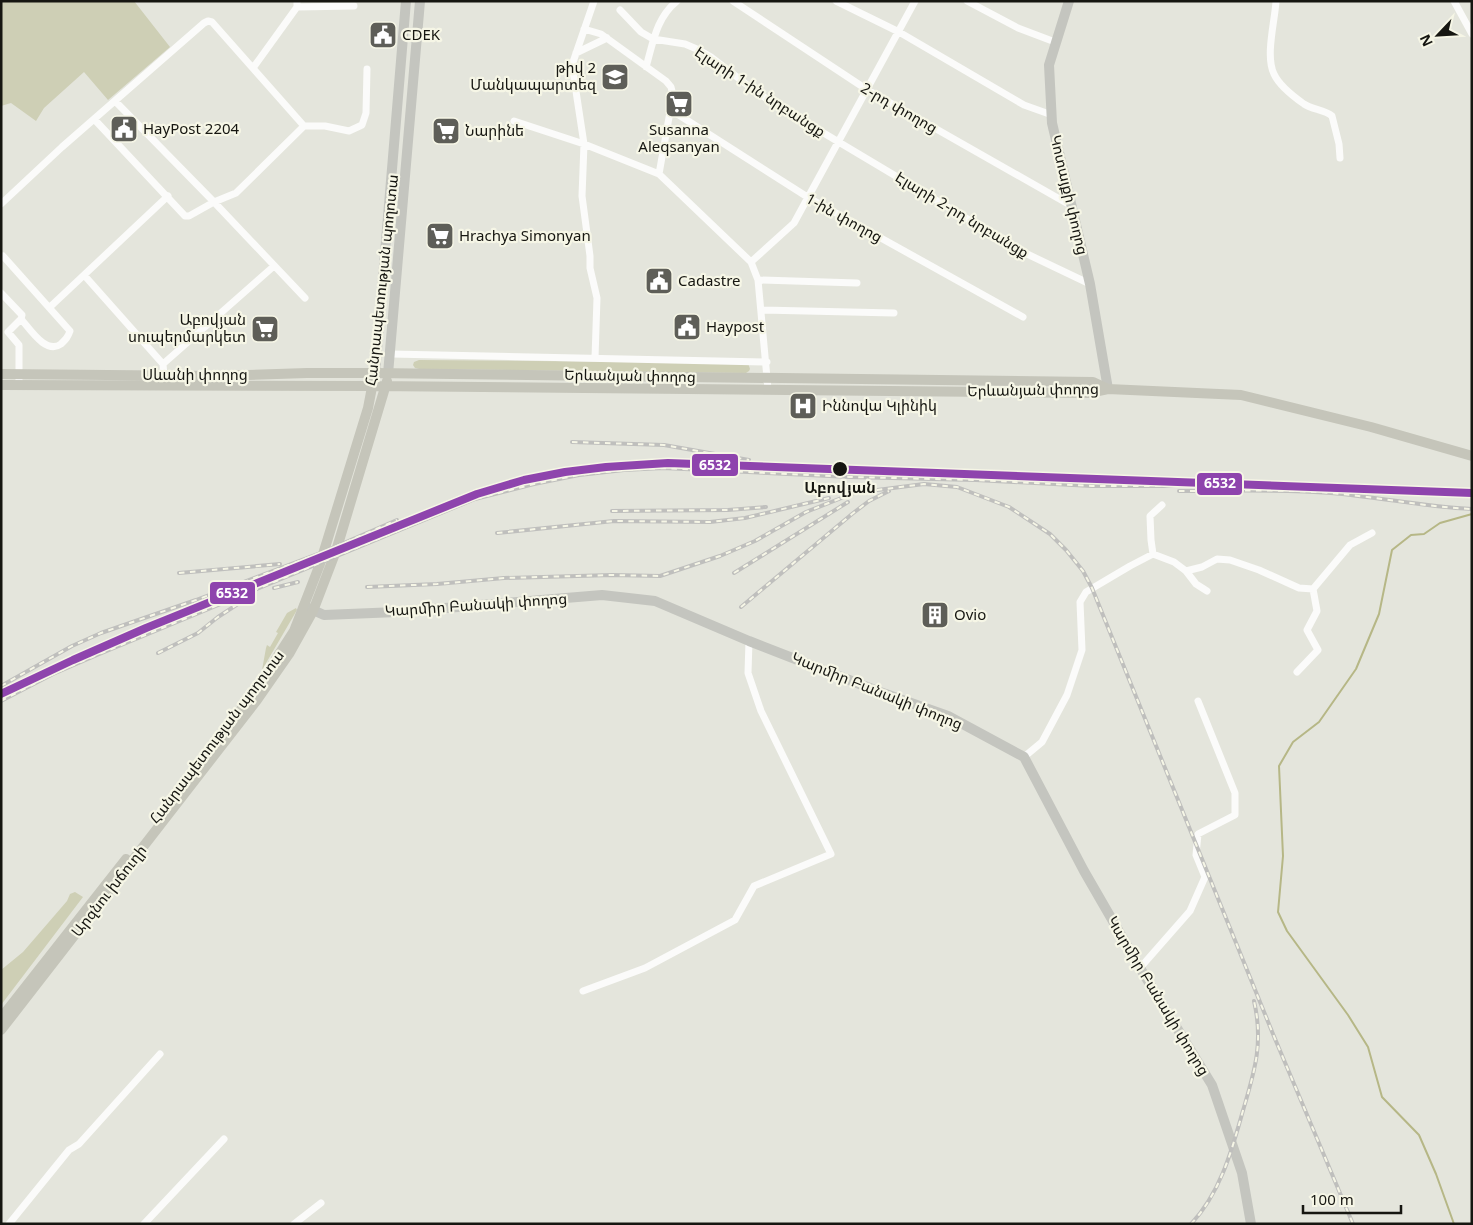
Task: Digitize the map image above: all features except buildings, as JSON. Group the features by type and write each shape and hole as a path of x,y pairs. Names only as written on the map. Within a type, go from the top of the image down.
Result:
{"main road":[{"name":"Հանրապետության պողոտա","path":"311,606 320,564 368,408 375,373"},
{"name":"Սևանի փողոց","path":"1,374 19,380 386,386"},
{"name":"Սևանի փողոց","path":"1,385 19,380 164,376 388,374"},
{"name":"Հանրապետության պողոտա","path":"1,1018 258,687 311,606 336,551 388,374"},
{"name":"Երևանյան փողոց","path":"388,374 1093,382 1108,389"},
{"name":"Երևանյան փողոց","path":"386,386 1090,392 1108,389"},
{"path":"1108,389 1241,395 1371,427 1472,456"},
{"name":"Արզնու խճուղի","path":"1,1030 257,700 289,654 311,606"}],"street":[{"name":"Հանրապետության պողոտա","path":"375,373 406,1"},
{"name":"Հանրապետության պողոտա","path":"388,374 420,1"},
{"path":"594,1 572,65 584,144 582,196 590,268 597,298 595,358"},
{"path":"646,67 657,26 670,7 677,1"},
{"name":"2-րդ փողոց","path":"734,1 866,89 1070,205"},
{"path":"836,1 899,32 1024,105 1052,115"},
{"path":"751,262 794,222 809,198 837,142 915,1"},
{"path":"967,1 1018,28 1055,42"},
{"name":"Կոտայքի փողոց","path":"1069,1 1049,65 1052,115 1070,205 1090,284 1108,389"},
{"path":"1276,1 1271,44 1271,60 1274,74 1303,103 1312,109 1328,113 1332,116 1339,144 1340,158"},
{"path":"1454,1 1472,34"},
{"path":"253,68 297,4 354,6"},
{"path":"620,10 641,32 653,39"},
{"path":"1,204 94,119 208,21 212,22 304,126"},
{"path":"584,29 593,30 607,38 672,87 674,95 659,174"},
{"path":"576,53 607,38"},
{"name":"Էլարի 1-ին նրբանցք","path":"653,39 685,44 699,50 711,57 758,94 837,142"},
{"path":"94,119 185,216 189,216 236,192 304,126 325,126 349,131 362,125 366,113 367,69"},
{"path":"115,102 305,298"},
{"name":"1-ին փողոց","path":"671,110 809,198 1023,317"},
{"path":"514,121 584,144 659,174 751,262 758,280 768,389"},
{"name":"Էլարի 2-րդ նրբանցք","path":"837,142 1023,252 1090,284"},
{"path":"50,307 168,196"},
{"path":"1,294 22,315 21,319 45,345 52,348 57,347 68,338 70,331 4,256"},
{"path":"163,364 274,266"},
{"path":"84,275 163,364 164,376"},
{"path":"758,280 857,283"},
{"path":"761,310 894,313"},
{"path":"19,380 19,345 8,332 21,319"},
{"path":"391,354 767,362"},
{"path":"1153,554 1150,516 1162,506"},
{"path":"1297,672 1318,650 1307,630 1317,612 1313,589 1350,545 1372,533"},
{"path":"1024,757 1042,742 1067,695 1082,650 1080,602 1086,592 1153,554 1174,562 1207,592"},
{"path":"1186,571 1202,567 1217,559 1230,560 1300,588 1313,589"},
{"name":"Կարմիր Բանակի փողոց","path":"311,606 324,614 397,612 602,595 655,601 749,641 880,692 948,716 1024,757 1084,872 1212,1085 1242,1173 1251,1224"},
{"path":"583,991 645,968 735,920 754,886 832,854 761,712 748,673 749,641"},
{"path":"1140,968 1190,911 1205,877 1196,855 1198,834 1234,815 1235,793 1198,701"},
{"path":"8,1224 69,1150 78,1144 160,1054"},
{"path":"144,1224 224,1139"},
{"path":"294,1224 321,1203"}],"green space":[{"path":"1,1 134,1 170,47 108,100 84,72 44,108 36,121 11,103 1,106"},
{"path":"419,360 748,363 750,369 746,373 419,369 413,365 414,362"},
{"path":"296,608 297,610 262,670 267,645 270,647 287,613"},
{"path":"75,892 83,897 1,1005 1,970 23,952 67,901 70,894"}],"waterway":[{"path":"1454,1224 1436,1174 1419,1135 1382,1097 1368,1047 1348,1015 1287,931 1278,912 1283,856 1279,766 1293,742 1319,722 1356,669 1379,614 1392,550 1411,535 1424,534 1440,523 1472,514"}],"railway":[{"path":"572,442 664,445 749,460"},
{"path":"1,701 53,674 97,655 475,499 579,475 663,468 1092,486 1163,486 1201,483"},
{"path":"367,587 437,584 504,578 612,575 660,576 720,556 755,541 806,512 854,493 924,484 957,487 1009,507 1050,534 1083,571 1092,588 1273,1034 1353,1224"},
{"path":"741,607 852,514 869,501 889,491"},
{"path":"1179,491 1312,492 1472,509"},
{"path":"497,533 614,521 710,522 745,518 829,498"},
{"path":"734,573 848,502"},
{"path":"612,511 728,510 766,507"},
{"path":"1,686 72,646 101,633 196,600 323,552 397,520"},
{"path":"179,573 280,564"},
{"path":"274,588 298,582"},
{"path":"158,653 198,633 247,598"},
{"path":"1191,1224 1210,1199 1223,1172 1254,1072 1258,1045 1257,1017 1254,1001"}],"transit line":[{"name":"6532","path":"1,694 146,628 477,494 524,480 565,472 668,463 1472,493"}],"place":[{"name":"CDEK","path":"383,35"},
{"name":"թիվ 2 Մանկապարտեզ","path":"615,77"},
{"name":"Susanna Aleqsanyan","path":"679,104"},
{"name":"HayPost 2204","path":"124,129"},
{"name":"Նարինե","path":"446,131"},
{"name":"Hrachya Simonyan","path":"440,236"},
{"name":"Cadastre","path":"659,281"},
{"name":"Haypost","path":"687,327"},
{"name":"Աբովյան սուպերմարկետ","path":"265,329"},
{"name":"Իննովա Կլինիկ","path":"803,406"},
{"name":"Աբովյան","path":"840,469"},
{"name":"Ovio","path":"935,615"}]}
